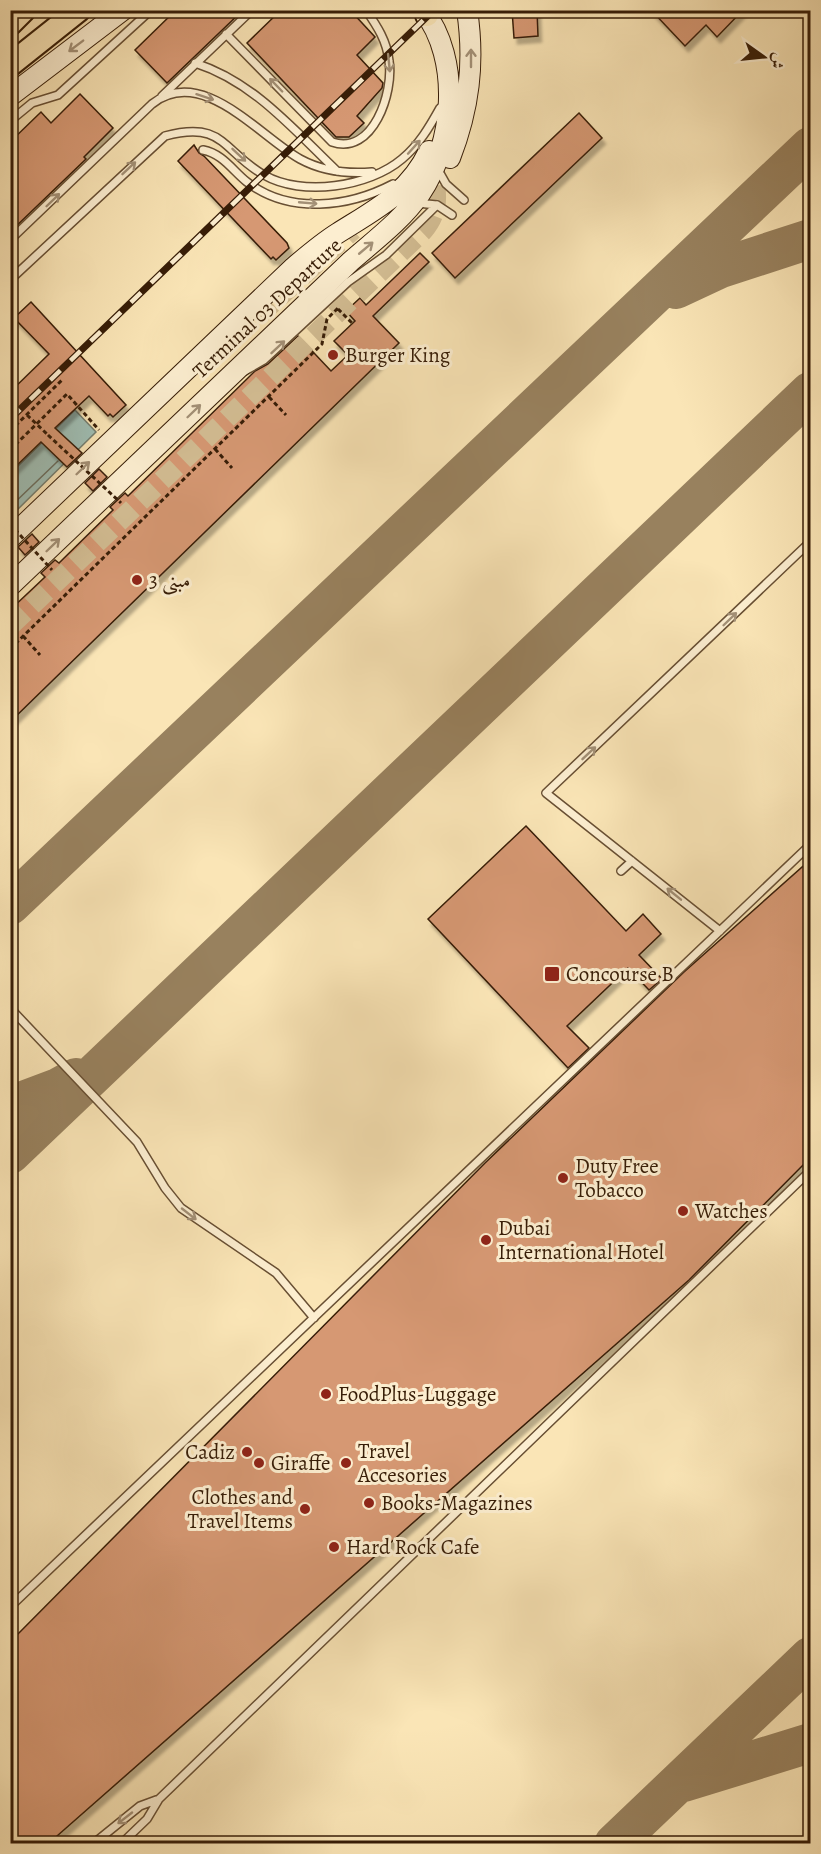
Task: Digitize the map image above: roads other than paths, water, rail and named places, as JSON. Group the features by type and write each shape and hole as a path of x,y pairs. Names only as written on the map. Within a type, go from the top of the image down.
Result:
{"highway":[{"path":"10,24 24,10"},
{"path":"10,65 79,10"}],"main road":[{"path":"10,96 123,10"},
{"path":"442,157 467,106 472,61 467,10"},
{"name":"Terminal 03 Departure","path":"10,586 412,205 442,157 449,101 443,49 425,12"},
{"path":"10,538 294,267 337,234 398,195 423,164 431,147 440,108 443,49"}],"lane":[{"path":"10,121 32,103 58,95 151,10"},
{"path":"10,240 252,10"},
{"path":"226,34 332,142 351,144 359,140 374,124 382,110 390,81 390,62 385,43 366,10"},
{"path":"195,63 235,79 253,92 338,171"},
{"path":"162,96 184,93 206,96 238,113 302,161 338,171 386,170"},
{"path":"10,280 165,136 188,130 209,134 230,147 264,175 299,188 337,185 386,170 402,159 416,146 440,108"},
{"path":"203,150 219,156 259,190 289,201 318,204 347,202 393,184"},
{"path":"442,157 446,184 464,200"},
{"path":"412,205 437,205 452,215"},
{"path":"229,377 264,360 348,282 386,255 437,205"},
{"path":"720,931 546,793 810,542"},
{"path":"10,1606 810,844"},
{"path":"621,871 632,861"},
{"path":"10,1008 128,1131 155,1167 165,1188 181,1208 276,1273 314,1318"},
{"path":"121,1844 147,1819 159,1799 810,1171"},
{"path":"95,1843 140,1806 159,1799"}],"water":[{"path":"75,410 96,432 11,516 11,473"}],"tunnel":[{"path":"10,626 423,231 435,210 435,185"},
{"path":"213,357 353,230"}],"railway":[{"path":"10,419 434,10"}],"place":[{"name":"Burger King","path":"333,355"},
{"name":"مبنى 3","path":"137,580"},
{"name":"Concourse B","path":"552,974"},
{"name":"Duty Free Tobacco","path":"563,1178"},
{"name":"Watches","path":"683,1211"},
{"name":"Dubai International Hotel","path":"486,1240"},
{"name":"FoodPlus-Luggage","path":"326,1394"},
{"name":"Cadiz","path":"247,1452"},
{"name":"Giraffe","path":"259,1463"},
{"name":"Travel Accesories","path":"346,1463"},
{"name":"Books-Magazines","path":"369,1503"},
{"name":"Clothes and Travel Items","path":"305,1509"},
{"name":"Hard Rock Cafe","path":"334,1547"}]}
